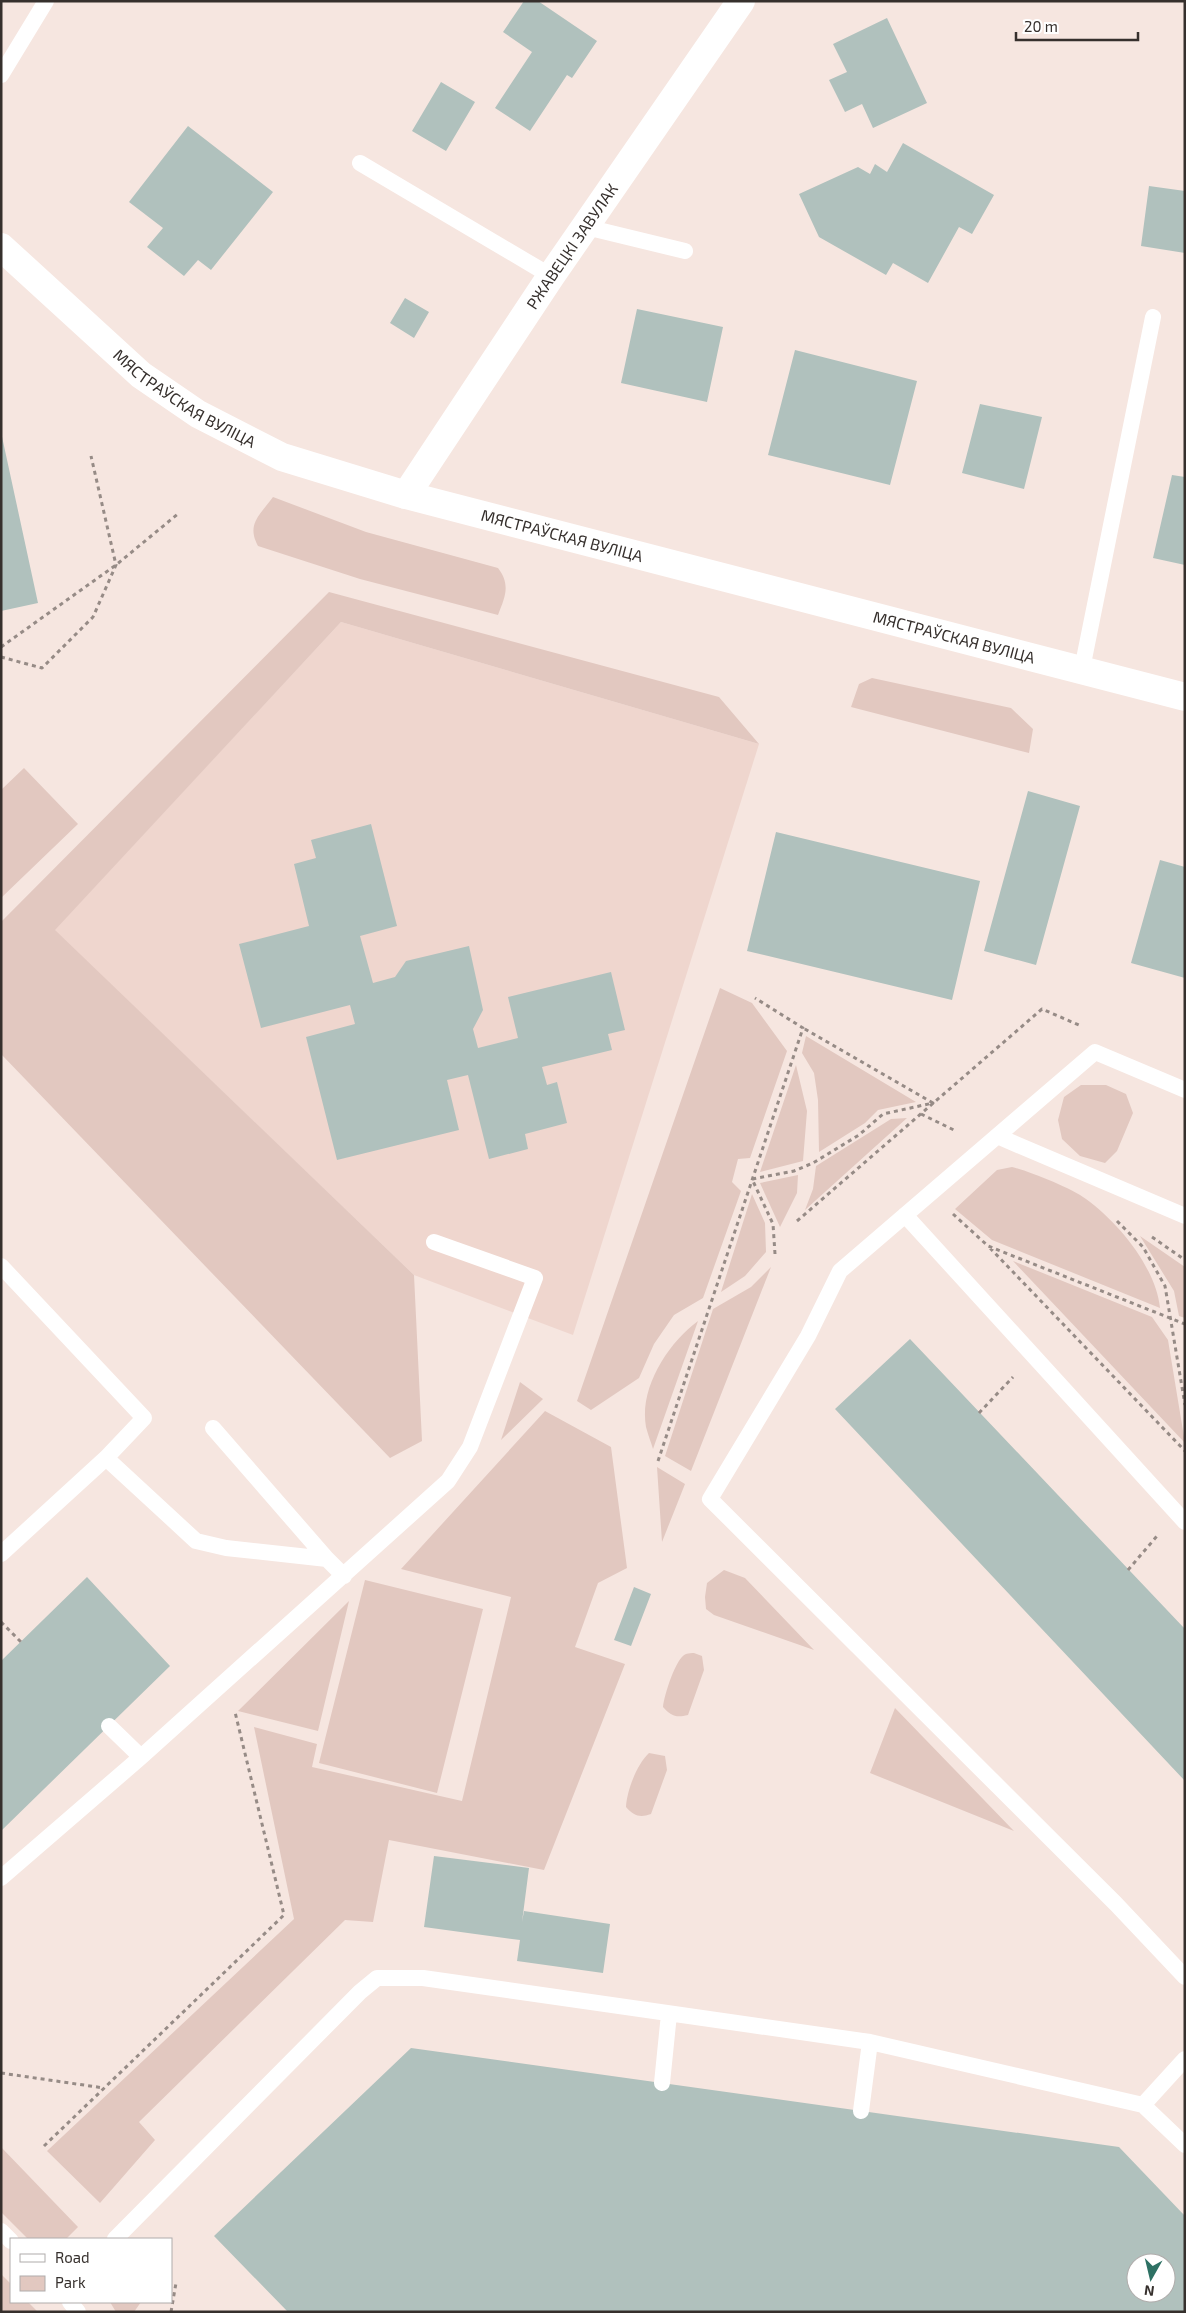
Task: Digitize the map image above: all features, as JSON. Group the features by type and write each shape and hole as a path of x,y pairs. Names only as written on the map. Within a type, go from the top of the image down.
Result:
{"street":[{"name":"РЖАВЕЦКІ ЗАВУЛАК","path":"406,496 442,438 551,276 741,1"},
{"name":"МЯСТРАЎСКАЯ ВУЛІЦА","path":"4,256 141,375 198,414 282,457 406,496 1185,697"}],"lane":[{"path":"1,74 46,1"},
{"path":"360,163 551,276"},
{"path":"586,227 685,252"},
{"path":"1082,669 1154,317"},
{"path":"1185,1090 1096,1052 840,1270 808,1336 710,1499 1116,1904 1185,1977"},
{"path":"997,1136 1185,1216"},
{"path":"905,1215 1181,1517"},
{"path":"1,1878 141,1757 448,1481 470,1447 535,1278 434,1242"},
{"path":"1,1266 144,1418 106,1458 1,1554"},
{"path":"213,1428 344,1576"},
{"path":"106,1458 196,1541 226,1548 327,1559"},
{"path":"109,1726 141,1757"},
{"path":"116,2238 360,1992 377,1978 423,1978 870,2042 1143,2105 1185,2145"},
{"path":"662,2083 669,2014"},
{"path":"861,2111 870,2042"},
{"path":"1143,2105 1185,2059"},
{"path":"1,2231 10,2240"}],"path":[{"path":"1,657 42,668 93,617 116,564 91,456"},
{"path":"1,647 116,564 179,513"},
{"path":"755,998 933,1103"},
{"path":"797,1221 1042,1010 1086,1028"},
{"path":"658,1461 803,1028"},
{"path":"752,1179 794,1171 812,1163 859,1135 884,1114 933,1103"},
{"path":"752,1179 773,1224 775,1254"},
{"path":"945,1207 988,1246 1185,1451"},
{"path":"1112,1216 1143,1248 1165,1286 1185,1405"},
{"path":"988,1246 1185,1324"},
{"path":"980,1413 1033,1356"},
{"path":"1128,1570 1181,1517"},
{"path":"1,1622 21,1642"},
{"path":"44,2146 284,1915 235,1712"},
{"path":"1,2073 104,2088"},
{"path":"171,2312 176,2283"}],"shaded area":[{"path":"341,622 759,744 573,1335 414,1275 54,930"}],"green space":[{"path":"273,497 366,532 498,568 502,574 506,591 498,615 360,579 258,546 253,532 254,526 259,515"},
{"path":"329,592 719,697 759,744 341,622 55,930 414,1275 422,1441 390,1458 1,1054 1,922"},
{"path":"872,678 1011,708 1033,729 1029,753 851,707 859,684"},
{"path":"24,768 78,824 1,898 1,790"},
{"path":"720,988 752,1003 787,1051 750,1158 738,1159 732,1182 741,1191 703,1298 674,1315 654,1344 639,1378 591,1410 577,1401"},
{"path":"806,1036 916,1102 878,1110 865,1123 819,1152 818,1100 814,1073 802,1053"},
{"path":"796,1065 807,1111 803,1161 760,1172"},
{"path":"1081,1085 1106,1085 1126,1094 1133,1113 1117,1151 1105,1163 1080,1156 1062,1139 1058,1120 1064,1097"},
{"path":"907,1118 805,1210 813,1189 816,1166 891,1119"},
{"path":"1012,1167 1040,1176 1071,1190 1086,1199 1111,1221 1123,1233 1144,1262 1157,1293 1160,1308 992,1240 955,1209 997,1170"},
{"path":"798,1175 797,1193 780,1227 760,1183"},
{"path":"752,1194 765,1223 766,1252 745,1276 721,1292"},
{"path":"1140,1236 1185,1267 1185,1318 1179,1316 1174,1291"},
{"path":"1013,1261 1152,1317 1168,1340 1185,1443"},
{"path":"771,1267 691,1471 665,1456 713,1309 751,1287"},
{"path":"698,1321 653,1449 646,1427 645,1412 651,1382 676,1341"},
{"path":"520,1382 543,1399 501,1440"},
{"path":"545,1411 611,1447 627,1568 598,1583 575,1647 625,1664 544,1870 389,1840 373,1922 345,1920 139,2122 155,2140 100,2203 47,2151 294,1919 254,1727 317,1744 312,1767 462,1801 511,1597 401,1569"},
{"path":"657,1467 685,1484 662,1542"},
{"path":"724,1570 745,1578 814,1650 714,1615 706,1609 707,1583"},
{"path":"365,1580 483,1609 437,1793 319,1763"},
{"path":"349,1601 318,1731 238,1711"},
{"path":"694,1653 702,1656 704,1670 688,1715 674,1716 663,1707 668,1686 678,1662 686,1654"},
{"path":"895,1708 1014,1831 870,1773"},
{"path":"649,1753 665,1756 667,1770 651,1814 640,1816 626,1807 627,1800 637,1770"},
{"path":"1,2147 78,2227 67,2238 27,2238 1,2212"},
{"path":"1,2274 10,2283 10,2303 29,2303 38,2312 1,2312"},
{"path":"111,2303 140,2303 134,2312 116,2312"}],"building":[{"path":"524,1 538,1 597,41 572,78 567,75 530,131 495,108 532,52 503,32"},
{"path":"887,18 927,103 873,128 862,104 845,112 829,80 847,72 833,44"},
{"path":"441,82 475,102 446,151 412,131"},
{"path":"188,126 273,192 211,270 198,260 184,276 147,247 163,228 129,202"},
{"path":"903,143 994,195 972,234 959,227 928,283 893,263 886,275 819,237 799,194 858,167 870,174 875,164 887,172"},
{"path":"1149,186 1185,191 1185,253 1141,246"},
{"path":"405,298 429,312 414,338 390,323"},
{"path":"637,309 723,327 707,402 621,383"},
{"path":"795,350 917,381 890,485 768,455"},
{"path":"980,404 1042,417 1024,489 962,473"},
{"path":"1,432 38,603 1,611"},
{"path":"1172,475 1185,477 1185,565 1153,558"},
{"path":"1028,791 1080,806 1036,965 984,951"},
{"path":"371,824 397,926 360,936 373,983 395,977 406,961 469,946 483,1010 473,1029 478,1048 518,1038 508,997 611,972 625,1030 608,1034 612,1050 542,1067 547,1085 557,1082 567,1123 525,1134 528,1149 489,1159 468,1075 447,1080 459,1130 337,1160 306,1037 355,1024 350,1005 261,1028 239,944 309,926 294,864 316,858 311,840"},
{"path":"776,832 980,881 952,1000 747,951"},
{"path":"1160,860 1185,867 1185,978 1131,963"},
{"path":"910,1339 1185,1629 1185,1781 835,1409"},
{"path":"87,1577 170,1666 1,1831 1,1661"},
{"path":"634,1587 651,1594 631,1646 614,1640"},
{"path":"434,1856 529,1868 522,1922 524,1911 610,1924 603,1973 517,1961 520,1940 424,1927"},
{"path":"411,2048 1119,2147 1185,2216 1185,2312 288,2312 214,2236"}]}
